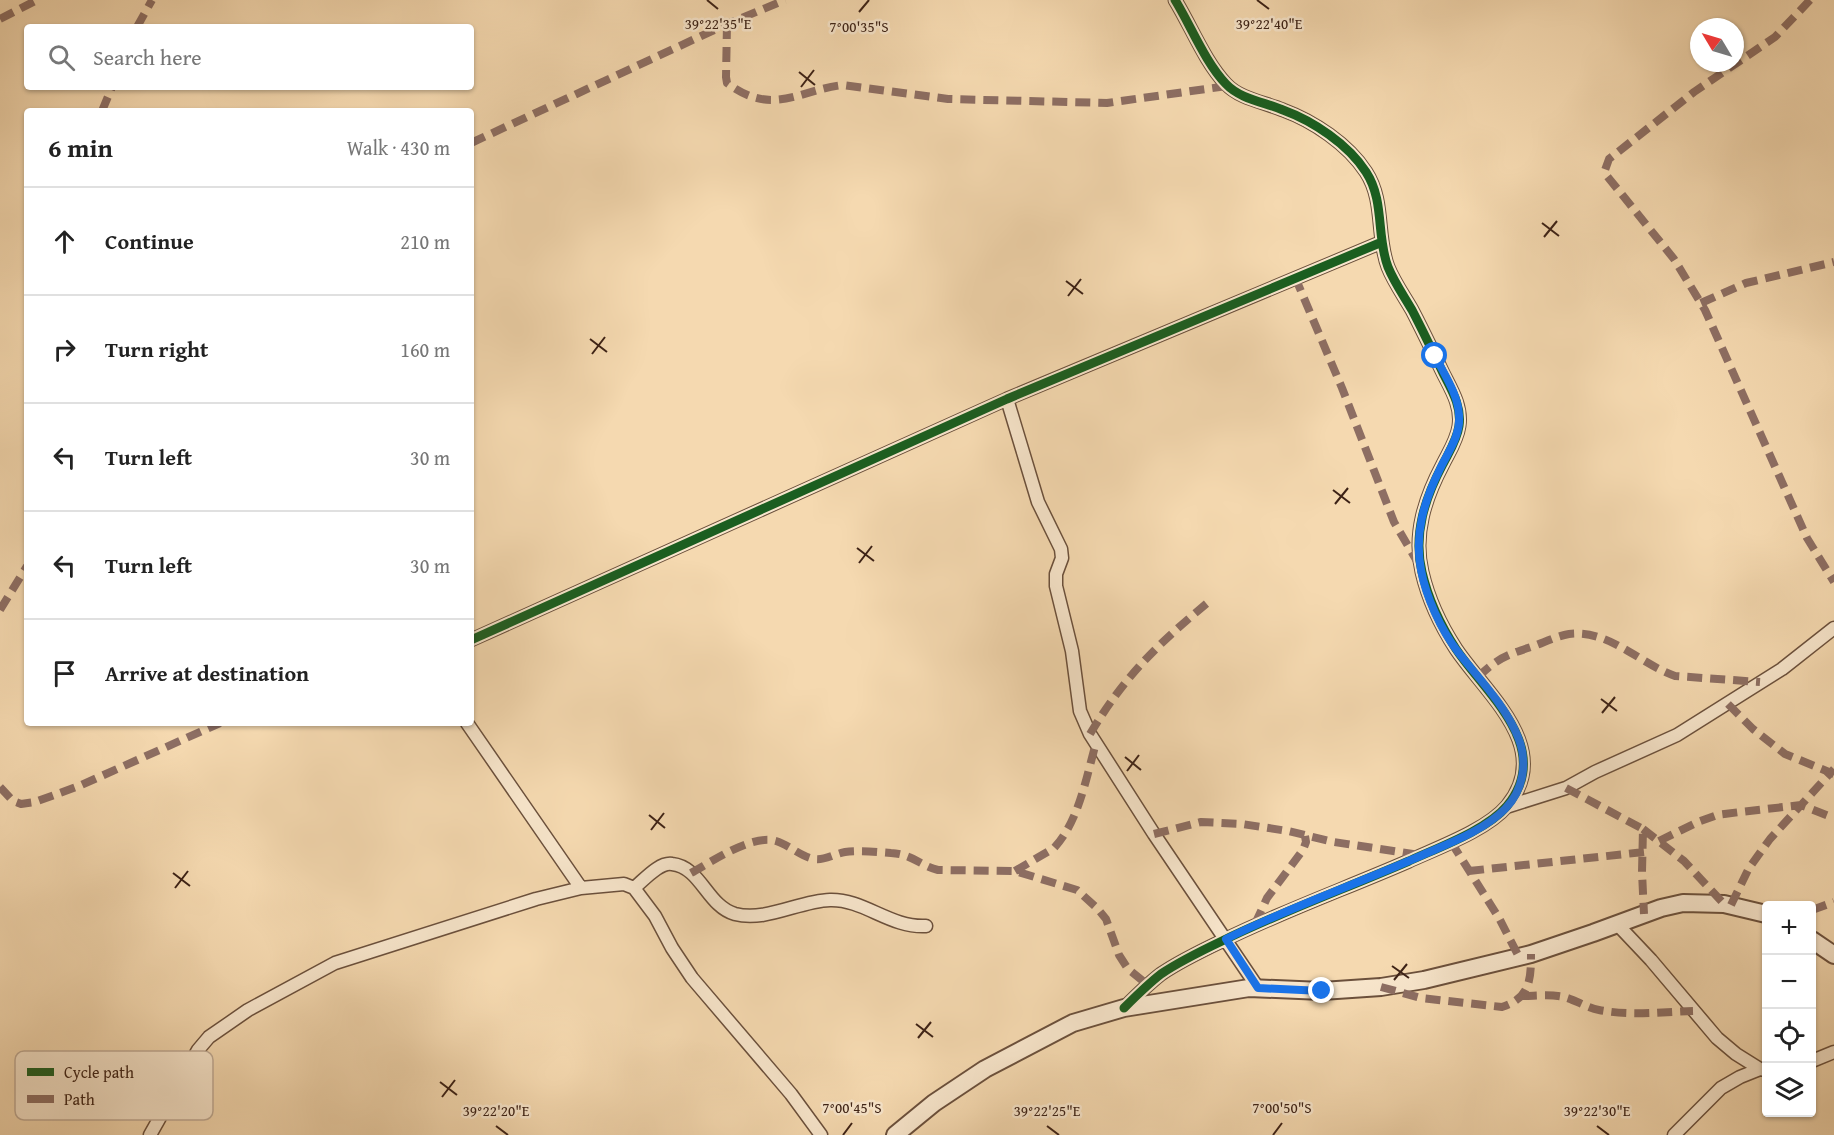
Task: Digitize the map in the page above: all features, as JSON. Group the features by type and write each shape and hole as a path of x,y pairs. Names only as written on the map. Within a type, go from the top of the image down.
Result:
{"street":[{"path":"1124,1008 1160,975 1187,958 1262,921 1373,877 1458,839 1494,818 1506,807 1522,779 1524,767 1518,737 1484,684 1456,650 1439,619 1421,569 1419,529 1423,509 1454,444 1460,415 1456,399 1389,268 1382,242 1379,206 1373,184 1349,152 1312,125 1283,110 1241,95 1227,86 1201,47 1175,0"},
{"path":"474,639 1007,399 1382,242"},
{"path":"1007,399 1038,502 1061,549 1062,558 1056,574 1056,586 1072,651 1080,711 1090,734 1154,834 1258,988"},
{"path":"1506,807 1566,788 1595,772 1677,735 1782,669 1834,628"},
{"path":"469,726 581,888"},
{"path":"634,888 658,868 669,863 681,866 691,873 721,907 732,913 746,916 828,900 849,901 912,927 926,926"},
{"path":"197,1051 209,1036 248,1010 335,963 536,899 581,888 624,884 634,888 655,916 692,978 790,1094 820,1135"},
{"path":"895,1135 934,1103 985,1069 1073,1023 1124,1008 1155,1001 1258,988 1322,991 1381,987 1424,980 1531,954 1661,908 1683,903 1724,904 1762,913"},
{"path":"1617,924 1652,960 1717,1038 1762,1069"},
{"path":"1816,943 1834,955"},
{"path":"1816,1059 1834,1052"},
{"path":"1674,1135 1721,1088 1740,1077 1762,1070"},
{"path":"150,1135 158,1120"}],"marked path":[{"path":"0,19 37,0"},
{"path":"139,24 152,0"},
{"path":"474,142 727,24 785,0"},
{"path":"1810,0 1775,37 1694,92 1609,159 1605,170 1607,176 1674,259 1705,310 1807,538 1834,582"},
{"path":"727,24 727,83 743,93 772,100 843,85 948,99 1107,103 1227,86"},
{"path":"103,108 111,90"},
{"path":"1701,303 1746,283 1834,262"},
{"path":"1295,277 1342,388 1394,522 1418,563"},
{"path":"0,610 24,571"},
{"path":"1090,734 1117,694 1145,660 1212,599"},
{"path":"1478,677 1510,654 1560,636 1584,634 1611,642 1675,676 1760,682"},
{"path":"1728,704 1753,729 1785,754 1834,774"},
{"path":"0,787 13,801 21,804 35,802 79,786 213,726"},
{"path":"1015,871 1054,848 1063,837 1081,798 1096,743"},
{"path":"1731,905 1749,868 1770,839 1834,769"},
{"path":"1566,788 1643,829 1644,914"},
{"path":"1659,841 1717,815 1801,805 1834,818"},
{"path":"1154,834 1201,822 1242,824 1288,831 1334,842 1420,855"},
{"path":"1643,829 1684,861 1724,904"},
{"path":"1255,924 1267,898 1303,850 1306,842 1305,836"},
{"path":"691,873 744,845 766,840 776,841 814,859 845,852 874,852 898,854 938,870 1015,871 1077,890 1106,919 1119,955 1128,969 1148,985"},
{"path":"1451,842 1499,918 1519,957"},
{"path":"1469,871 1644,852"},
{"path":"1816,909 1834,902"},
{"path":"1381,987 1421,998 1502,1007 1518,999 1527,987 1531,954"},
{"path":"1522,996 1559,996 1595,1009 1622,1013 1693,1011"}],"cycle path":[{"path":"1124,1008 1161,974 1198,952 1475,831 1507,806 1520,784 1524,763 1520,743 1511,723 1450,640 1436,612 1422,572 1419,544 1422,516 1431,490 1456,436 1460,419 1452,392 1388,267 1372,183 1350,152 1318,127 1276,107 1238,93 1226,84 1205,55 1175,0"},
{"path":"474,639 1007,399 1382,242"}],"route":[{"path":"1322,991 1258,988 1226,939 1262,921 1373,877 1458,839 1494,818 1506,807 1522,779 1524,767 1518,737 1484,684 1456,650 1439,619 1421,569 1419,529 1423,509 1454,444 1460,415 1456,399 1435,356"}]}
